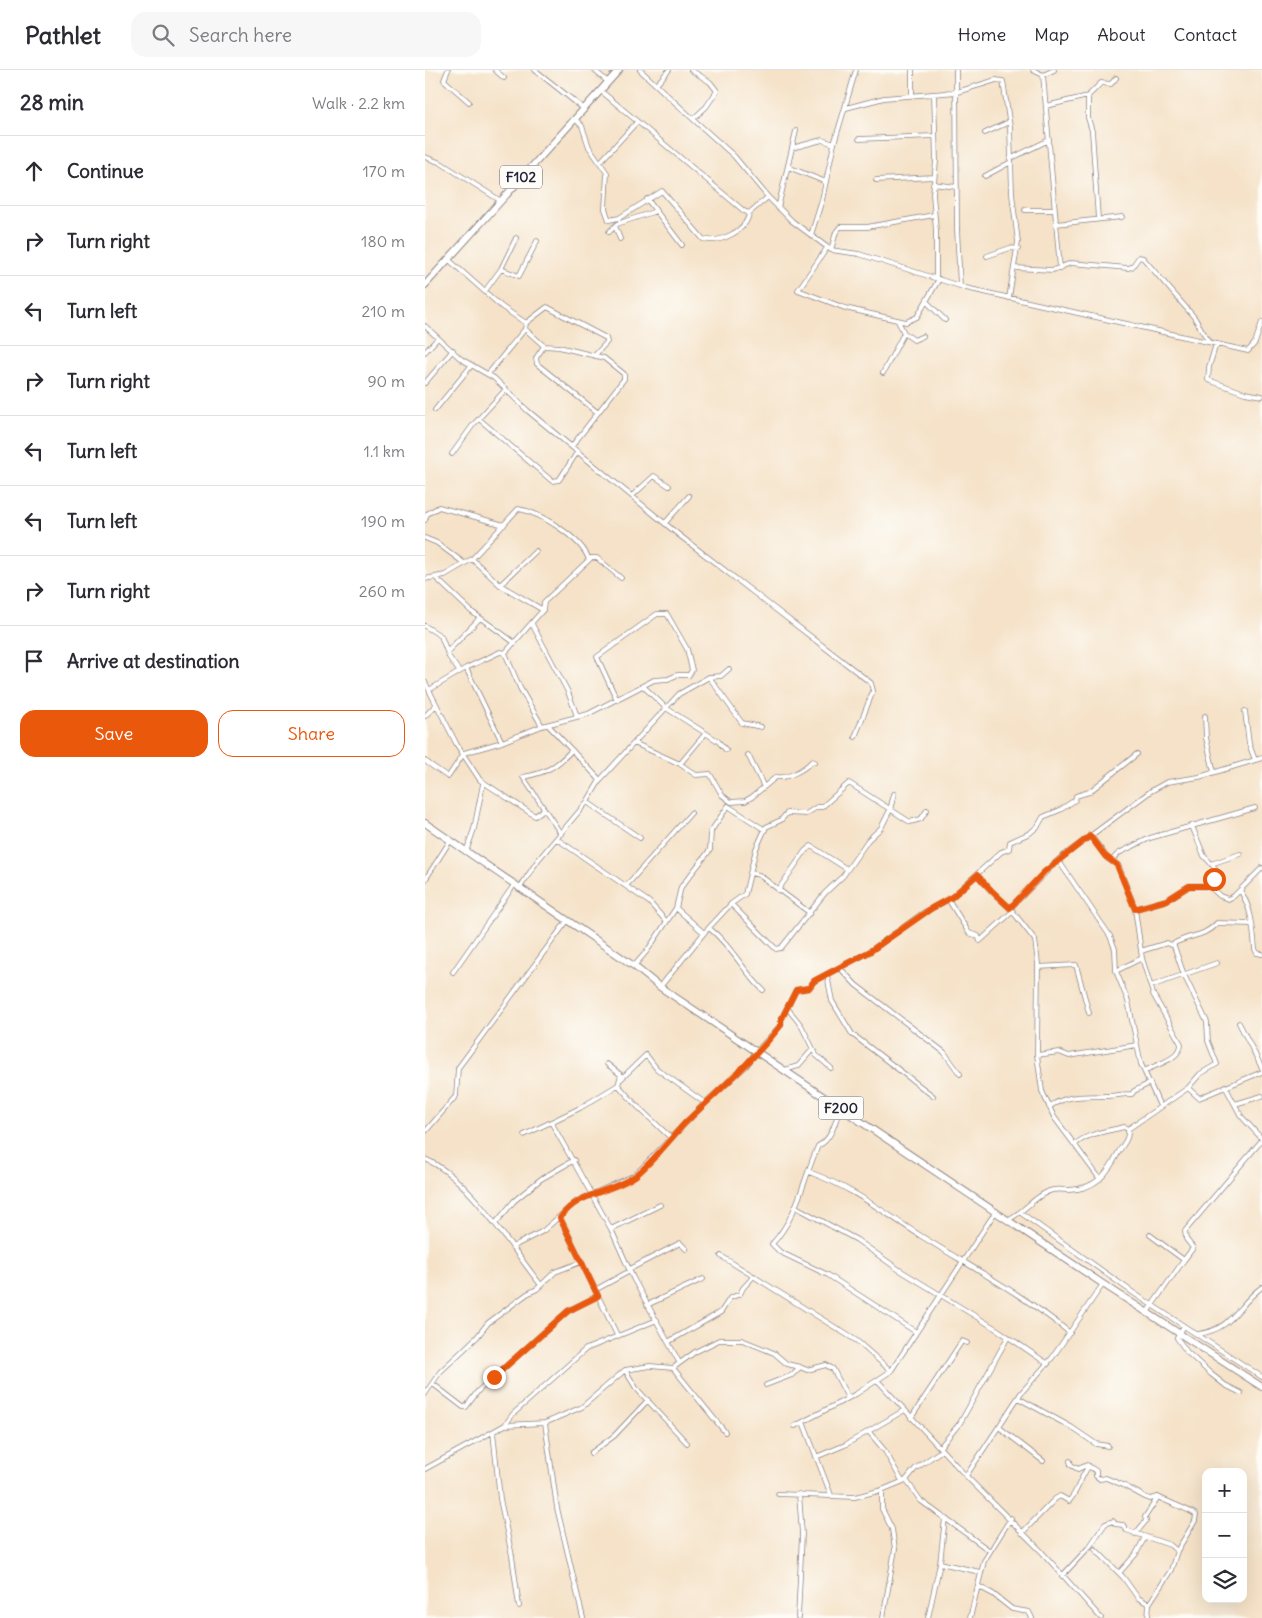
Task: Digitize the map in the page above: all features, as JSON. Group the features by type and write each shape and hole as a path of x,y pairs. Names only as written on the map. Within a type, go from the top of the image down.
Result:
{"main road":[{"name":"F102","path":"425,285 619,70"},
{"name":"F200","path":"425,823 634,966 660,987 1009,1219 1103,1284 1151,1308 1179,1334 1262,1387"}],"street":[{"path":"495,70 504,78"},
{"path":"535,70 585,108"},
{"path":"594,70 608,82"},
{"path":"640,70 733,156 778,208 829,249 859,254 960,286 1009,298 1248,351 1255,343 1262,322"},
{"path":"656,85 669,70"},
{"path":"691,70 710,82 717,91 706,107 693,119"},
{"path":"811,235 826,182 834,144 856,70"},
{"path":"912,70 912,95"},
{"path":"956,70 960,286"},
{"path":"1033,70 1043,75"},
{"path":"1043,75 1054,70"},
{"path":"445,71 444,80 469,102"},
{"path":"1043,75 1060,268"},
{"path":"1046,106 1088,96 1101,83 1111,84 1116,78"},
{"path":"846,108 884,98 957,92 1001,79 1005,86 1009,122 1018,249 1009,298"},
{"path":"601,90 717,190 749,213"},
{"path":"935,106 943,93"},
{"path":"934,94 933,184 937,278 927,302 917,317 905,322 898,321 845,308 800,292 800,285 829,249 835,232 841,227 867,227 934,215"},
{"path":"1088,96 1087,118 1092,131 1098,219"},
{"path":"575,119 582,126 589,148 607,173 605,209 609,220 619,218 659,192 665,192 703,239 708,240 726,237 738,230 749,218 749,213 768,197"},
{"path":"600,162 637,122"},
{"path":"985,133 1009,122"},
{"path":"778,208 796,131"},
{"path":"859,139 934,136"},
{"path":"792,148 821,140 834,144"},
{"path":"985,176 1049,140"},
{"path":"425,157 441,163 501,201"},
{"path":"788,167 826,182"},
{"path":"876,180 934,177"},
{"path":"933,184 957,187"},
{"path":"647,199 682,245"},
{"path":"1025,210 1055,210"},
{"path":"609,232 615,226 656,212"},
{"path":"1056,224 1122,217"},
{"path":"615,226 620,239"},
{"path":"485,291 501,269 516,238"},
{"path":"501,269 519,276 537,241"},
{"path":"987,256 1010,248 1018,249"},
{"path":"1015,268 1033,270 1060,268 1071,263 1128,268 1132,267 1139,257 1143,258 1194,317 1209,342"},
{"path":"448,259 502,306 526,323"},
{"path":"927,302 945,320"},
{"path":"488,374 525,329 526,323 547,307 606,338 607,342 595,355"},
{"path":"898,321 904,333 914,340 923,336"},
{"path":"425,326 471,366 488,374 528,411 665,523 873,685 873,691 855,737"},
{"path":"525,329 544,346 595,355 611,363 625,377 572,446"},
{"path":"883,373 895,354 898,342 904,333"},
{"path":"425,352 439,338"},
{"path":"1216,344 1209,367 1208,380 1245,393 1262,396"},
{"path":"544,346 536,358 537,364 597,412"},
{"path":"425,383 453,350"},
{"path":"435,410 471,366"},
{"path":"452,454 479,419 506,389"},
{"path":"479,419 552,481 559,480 578,451"},
{"path":"633,495 654,476 669,486"},
{"path":"665,523 689,496"},
{"path":"425,520 427,514 439,507 504,525"},
{"path":"425,579 436,578 472,559 518,509 537,513 573,539 585,551 589,560"},
{"path":"425,538 437,543 464,564"},
{"path":"500,585 536,551"},
{"path":"429,690 459,671 500,652 505,652 543,610 544,602 589,560 597,558 621,578"},
{"path":"472,559 500,585 543,610"},
{"path":"436,578 445,589 480,618 515,643"},
{"path":"425,761 448,777 464,753 502,742 541,726 548,726 588,714 644,687 654,680 668,679 677,675 688,676 691,673 687,649 667,614 657,614 597,657 617,700"},
{"path":"448,651 480,618"},
{"path":"532,624 569,692 577,716"},
{"path":"425,626 441,636 449,657 459,671"},
{"path":"505,652 520,688 541,726"},
{"path":"466,668 502,742"},
{"path":"453,972 538,860 587,802 601,780 634,743 679,694 709,676 721,676 729,669"},
{"path":"709,676 742,723 755,724 761,727"},
{"path":"425,682 457,745 464,753 472,771 483,784 535,816 543,810"},
{"path":"644,687 666,708 705,734 718,740 726,750"},
{"path":"425,716 436,704"},
{"path":"1245,711 1249,744 1255,760"},
{"path":"1205,716 1206,738 1214,772"},
{"path":"548,726 601,780"},
{"path":"681,764 705,734"},
{"path":"634,743 681,764 696,775 710,774 729,804 765,830"},
{"path":"561,834 543,810 523,777 543,773 561,762 572,750"},
{"path":"512,1247 536,1236 560,1218 577,1200 635,1176 705,1103 746,1066 781,1025 781,1020 796,990 809,988 814,981 827,976 869,952 928,910 948,899 1001,852 1009,849 1010,842 1038,826 1043,817 1060,810 1075,800 1077,796 1089,792 1137,754"},
{"path":"747,755 764,786"},
{"path":"948,899 969,934 978,936 980,941 1058,860 1160,786 1262,758"},
{"path":"634,966 647,951 676,908 681,887 710,850 711,831 729,804 745,801 776,777 785,778 807,767 812,761 815,762"},
{"path":"660,987 704,933 731,904 745,894 756,849 766,827 781,820 787,813 806,814 817,807 822,807 849,783 890,810 901,814 910,822 921,819 927,810"},
{"path":"466,852 474,829 483,784"},
{"path":"731,904 778,950 789,941 868,840 879,830 890,810 894,794"},
{"path":"587,802 640,838"},
{"path":"1112,860 1119,853 1150,838 1255,808"},
{"path":"626,886 691,813"},
{"path":"1192,826 1204,856 1215,868 1215,874 1209,886"},
{"path":"1090,836 1105,856 1117,865 1135,909 1142,958 1154,998 1173,1028 1181,1047 1177,1055 1144,1071"},
{"path":"557,839 649,902 666,921"},
{"path":"425,880 451,841"},
{"path":"778,890 805,851 811,846 847,869"},
{"path":"1211,864 1239,854"},
{"path":"1058,860 1110,936 1115,949 1116,971 1128,1001 1144,1071 1160,1106"},
{"path":"1135,909 1167,900 1189,886 1209,886 1224,899 1234,896 1262,868"},
{"path":"751,873 759,875 810,913"},
{"path":"977,875 1012,909 1035,940 1038,967 1037,1055 1042,1091 1054,1117 1100,1179"},
{"path":"1240,890 1247,902 1255,949 1257,953 1262,954"},
{"path":"676,908 704,933"},
{"path":"425,1132 456,1096 459,1068 567,921"},
{"path":"1141,951 1167,943 1173,944 1191,936 1203,935 1217,923 1252,924"},
{"path":"709,928 726,943 753,981 763,990"},
{"path":"1128,1129 1188,1088 1199,1074 1217,1064 1208,1041 1207,1022 1184,975 1173,944"},
{"path":"1116,971 1142,958"},
{"path":"1151,986 1217,963"},
{"path":"1038,967 1076,965 1089,1013"},
{"path":"840,968 855,985 933,1043 950,1059 959,1074"},
{"path":"827,976 833,1001 852,1034 933,1096"},
{"path":"788,1009 801,1025 812,1050 831,1068"},
{"path":"1188,1088 1199,1098 1262,1070 1239,1023"},
{"path":"1037,1055 1059,1052 1074,1055 1137,1044"},
{"path":"785,1070 798,1066 812,1050"},
{"path":"524,1135 580,1108 618,1084 646,1055 657,1069 705,1103"},
{"path":"607,1064 621,1075 621,1079"},
{"path":"1049,1107 1059,1100 1085,1095 1132,1094 1134,1091 1150,1083"},
{"path":"618,1084 637,1106 671,1138"},
{"path":"1151,1308 1193,1248 1186,1239 1185,1231 1262,1140 1241,1116 1225,1086"},
{"path":"1235,1104 1262,1096"},
{"path":"840,1107 831,1132 823,1144 818,1146 796,1207 772,1244 780,1252 828,1276 917,1332"},
{"path":"551,1122 611,1229 647,1305 679,1362"},
{"path":"1075,1145 1081,1138 1086,1136 1114,1131 1124,1127 1128,1129"},
{"path":"1009,1219 1021,1213 1041,1195 1055,1188 1075,1189 1092,1186 1110,1169 1128,1138 1128,1129"},
{"path":"425,1159 450,1173 495,1224 541,1285"},
{"path":"495,1224 514,1201 541,1179 574,1160"},
{"path":"809,1172 855,1192 961,1261 997,1281 1052,1318 1070,1333"},
{"path":"611,1229 660,1205"},
{"path":"796,1207 857,1240 898,1269 1008,1337 1047,1364"},
{"path":"795,1426 849,1398 891,1371 961,1261 996,1211"},
{"path":"1021,1213 1151,1308 1198,1334 1262,1377"},
{"path":"560,1218 617,1335"},
{"path":"1150,1235 1184,1260"},
{"path":"595,1290 679,1242 686,1249"},
{"path":"721,1256 857,1341 891,1371"},
{"path":"425,1394 440,1372 477,1337 488,1323 541,1285 555,1272 581,1262"},
{"path":"668,1342 721,1312 730,1298 740,1294 754,1276"},
{"path":"647,1305 703,1279"},
{"path":"966,1476 1000,1428 1018,1398 1047,1364 1103,1284"},
{"path":"1198,1334 1212,1333 1222,1327 1236,1314 1243,1302 1262,1287"},
{"path":"433,1384 463,1408 466,1407 478,1391 568,1311 598,1296"},
{"path":"425,1469 505,1425 513,1414 586,1348 657,1320"},
{"path":"1184,1326 1177,1338 1187,1352 1225,1385 1241,1393"},
{"path":"778,1494 855,1496 881,1490 904,1481 915,1469 941,1448 960,1423 1008,1337"},
{"path":"673,1368 679,1362 715,1341 742,1340 776,1354 787,1364 807,1370 830,1367 849,1398"},
{"path":"911,1418 962,1341 967,1343"},
{"path":"505,1425 545,1423 582,1407 625,1370 650,1366 673,1368 725,1432"},
{"path":"766,1385 792,1374 800,1367"},
{"path":"625,1370 636,1388 687,1443"},
{"path":"878,1381 903,1411 941,1448 966,1476 1011,1518 1022,1533 1041,1551 1061,1576 1071,1583 1101,1618"},
{"path":"1018,1398 1065,1423 1096,1444 1108,1446"},
{"path":"591,1453 614,1436 648,1400"},
{"path":"816,1457 845,1445 903,1411"},
{"path":"803,1422 815,1449 816,1457 831,1495"},
{"path":"545,1423 557,1508 583,1618"},
{"path":"1000,1428 1043,1461"},
{"path":"493,1432 500,1499 512,1556 519,1606"},
{"path":"869,1432 885,1451 916,1497 990,1552"},
{"path":"1070,1461 1071,1465 1078,1469 1089,1466"},
{"path":"1022,1533 1055,1499 1060,1496 1069,1501 1075,1497 1089,1466"},
{"path":"1089,1466 1096,1471 1096,1476 1100,1479 1113,1480 1150,1499 1158,1497 1172,1505 1192,1510 1196,1515 1195,1521 1177,1551 1171,1570 1149,1604 1148,1618"},
{"path":"1078,1469 1081,1481"},
{"path":"881,1490 882,1509 892,1529 895,1549 883,1618"},
{"path":"798,1618 802,1534 799,1494"},
{"path":"1135,1534 1146,1520 1145,1517 1158,1497"},
{"path":"928,1618 939,1563 945,1518"},
{"path":"970,1618 980,1572 1011,1518"},
{"path":"1061,1576 1090,1546 1108,1522 1113,1520 1135,1534 1170,1545 1177,1551"},
{"path":"1119,1572 1136,1554 1145,1537"},
{"path":"1095,1549 1119,1572 1138,1598 1149,1604"},
{"path":"939,1563 980,1572"},
{"path":"978,1586 993,1594 1012,1609 1029,1612 1032,1618"}],"route":[{"path":"494,1377 568,1311 598,1296 560,1218 565,1210 577,1200 635,1176 705,1103 746,1066 757,1051 771,1039 781,1025 781,1020 796,990 809,988 814,981 827,976 832,971 869,952 932,908 952,897 977,875 1010,908 1044,872 1090,836 1105,856 1117,865 1135,909 1167,900 1189,886 1209,886 1214,879"}]}
